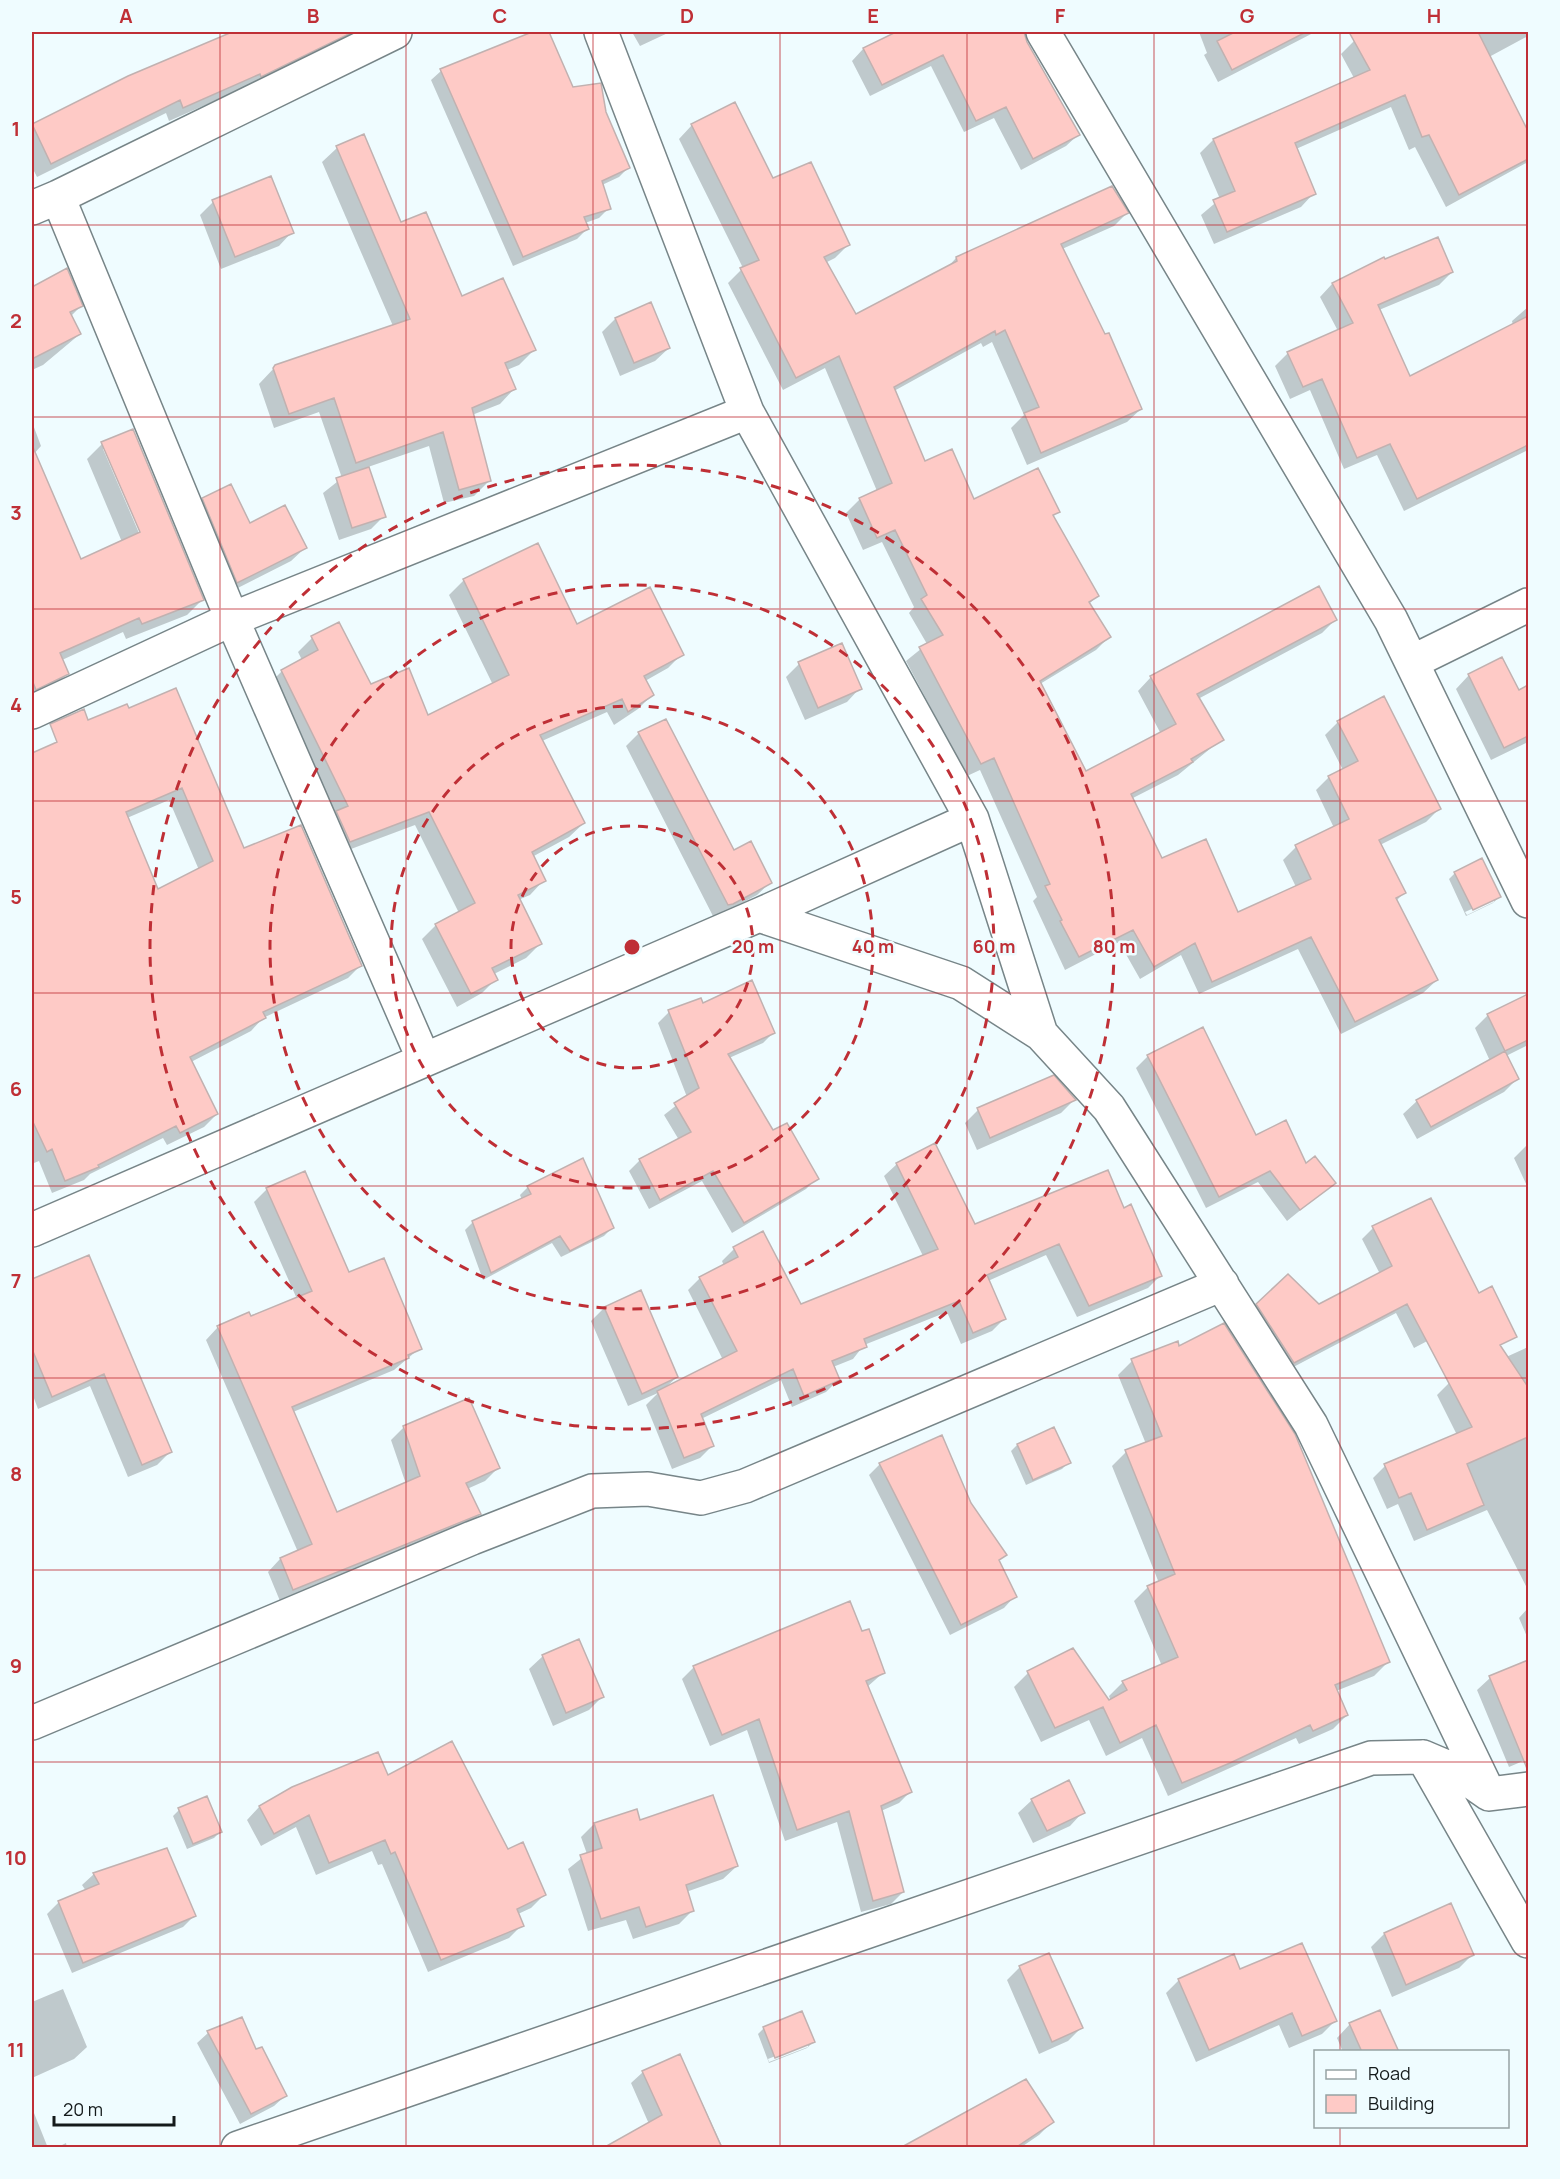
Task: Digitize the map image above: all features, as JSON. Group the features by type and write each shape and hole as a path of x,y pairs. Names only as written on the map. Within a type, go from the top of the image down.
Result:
{"street":[{"path":"395,32 45,202 232,619 424,1060"},
{"path":"601,32 747,412 972,819 1041,1034"},
{"path":"1043,32 1391,620 1528,901"},
{"path":"32,712 232,619 747,412"},
{"path":"1412,662 1528,604"},
{"path":"32,1230 759,915 972,819"},
{"path":"759,915 961,983 1041,1034 1109,1108 1311,1425 1489,1794"},
{"path":"32,1723 472,1538 592,1491 648,1489 701,1498 745,1486 1222,1284"},
{"path":"1423,1757 1528,1941"},
{"path":"238,2148 1371,1758 1423,1757 1456,1771 1489,1794 1528,1788"}],"building":[{"path":"232,32 353,32 261,77 260,74 183,108 180,100 51,164 32,124 128,76"},
{"path":"532,32 549,32 573,87 601,83 606,112 630,168 602,181 611,209 584,217 589,229 523,257 440,69"},
{"path":"896,32 1024,32 1027,42 1080,135 1033,159 1006,107 976,121 943,55 882,85 863,48"},
{"path":"1235,32 1306,32 1232,70 1217,41"},
{"path":"1349,32 1478,32 1528,131 1528,159 1459,195 1429,135 1422,137 1405,95 1295,143 1316,194 1227,232 1213,200 1235,191 1213,139 1370,70"},
{"path":"735,102 773,178 811,162 850,245 824,257 856,314 957,261 956,257 1112,186 1129,213 1061,244 1105,334 1109,333 1142,409 1041,453 1024,413 1039,407 1005,330 996,335 995,331 894,387 925,461 952,449 974,499 1038,468 1060,512 1053,515 1099,596 1089,602 1111,637 1040,681 1086,771 1176,724 1150,676 1319,586 1337,620 1197,694 1224,740 1191,759 1193,762 1131,794 1162,858 1206,839 1238,912 1311,879 1295,845 1349,819 1328,776 1358,761 1337,721 1384,696 1441,809 1379,840 1406,893 1396,898 1438,980 1355,1022 1311,937 1212,982 1195,943 1154,967 1133,930 1079,957 1045,886 1050,884 994,758 981,764 919,647 943,635 921,599 927,595 895,530 877,538 859,498 892,483 839,356 796,378 740,268 759,260 691,124"},
{"path":"364,134 401,222 426,212 462,296 503,278 536,350 505,363 516,389 472,408 491,481 459,490 443,432 356,463 334,398 289,414 273,368 275,365 410,319 336,146"},
{"path":"271,176 294,233 235,257 212,200"},
{"path":"1438,237 1453,272 1378,305 1410,376 1528,316 1528,445 1417,499 1390,444 1357,458 1322,379 1303,387 1287,352 1353,323 1332,283 1384,257 1385,259"},
{"path":"67,268 83,306 70,312 81,334 32,359 32,287"},
{"path":"651,302 670,348 634,363 615,318"},
{"path":"133,429 204,600 142,624 139,618 60,653 69,674 36,690 32,680 32,445 81,559 140,532 101,442"},
{"path":"369,467 386,517 352,528 336,478"},
{"path":"231,484 250,523 285,505 307,548 237,583 202,498"},
{"path":"538,543 577,624 650,587 684,655 644,676 654,695 628,712 622,699 540,735 585,823 532,852 546,881 518,895 542,944 492,968 498,980 471,994 435,924 475,903 429,812 350,842 336,811 348,806 281,670 318,650 311,636 339,622 371,684 409,668 428,715 509,675 463,579"},
{"path":"842,643 862,689 818,708 798,662"},
{"path":"1502,657 1519,690 1528,685 1528,736 1504,748 1468,674"},
{"path":"176,688 244,848 301,825 362,966 263,1012 266,1018 190,1057 218,1114 180,1133 176,1126 98,1165 99,1167 65,1181 52,1149 47,1152 32,1120 32,753 57,742 50,724 84,709 88,720 127,704 129,708","holes":["182,788 213,861 158,889 126,812"]},
{"path":"666,719 734,850 751,841 772,883 733,904 728,905 638,732"},
{"path":"1482,858 1501,897 1473,910 1454,872"},
{"path":"752,980 775,1033 728,1054 773,1130 787,1123 819,1179 744,1223 713,1171 660,1200 639,1159 691,1132 674,1103 699,1088 668,1010 701,998 703,1003"},
{"path":"1528,994 1528,1040 1505,1051 1487,1014"},
{"path":"1203,1027 1256,1135 1286,1120 1306,1163 1315,1156 1336,1183 1300,1210 1270,1171 1219,1197 1147,1055"},
{"path":"1505,1051 1519,1079 1431,1127 1416,1100"},
{"path":"1054,1075 1076,1100 990,1138 977,1108"},
{"path":"935,1143 975,1224 1108,1170 1124,1208 1131,1204 1162,1276 1089,1306 1059,1244 987,1275 1006,1319 973,1333 959,1301 864,1339 867,1347 832,1361 840,1380 804,1396 793,1369 701,1414 714,1446 684,1458 657,1391 737,1351 699,1277 738,1257 733,1247 763,1231 801,1304 938,1249 896,1163"},
{"path":"583,1158 614,1228 570,1251 560,1236 491,1273 472,1221 531,1194 527,1186"},
{"path":"305,1171 349,1272 384,1258 422,1349 408,1355 409,1358 292,1407 337,1512 420,1476 403,1426 469,1398 500,1468 466,1483 481,1514 293,1590 280,1558 312,1544 217,1326 249,1312 251,1316 312,1291 266,1188"},
{"path":"1431,1198 1479,1293 1492,1286 1517,1337 1500,1345 1528,1387 1528,1437 1467,1464 1484,1505 1427,1530 1411,1493 1399,1498 1384,1464 1472,1427 1407,1304 1294,1363 1256,1304 1288,1274 1319,1304 1392,1266 1372,1226"},
{"path":"89,1255 172,1452 142,1465 104,1374 52,1397 32,1349 32,1279"},
{"path":"641,1290 678,1377 642,1394 604,1307"},
{"path":"1224,1323 1295,1434 1390,1662 1335,1685 1348,1715 1313,1731 1310,1725 1182,1783 1156,1725 1120,1743 1103,1707 1055,1728 1027,1671 1073,1648 1109,1700 1127,1690 1122,1681 1178,1657 1147,1586 1175,1574 1125,1450 1162,1436 1131,1359 1178,1341 1179,1346"},
{"path":"1054,1427 1071,1463 1033,1480 1017,1444"},
{"path":"942,1435 971,1503 1007,1555 999,1560 1017,1597 961,1625 879,1463"},
{"path":"850,1601 862,1631 869,1629 885,1673 866,1681 912,1792 881,1806 904,1892 873,1901 849,1811 797,1830 759,1719 722,1735 693,1666"},
{"path":"579,1639 604,1697 566,1713 542,1655"},
{"path":"1528,1660 1528,1771 1489,1676"},
{"path":"452,1741 508,1849 523,1842 546,1895 517,1909 524,1926 441,1960 395,1852 391,1854 385,1840 329,1863 309,1815 274,1834 259,1806 292,1787 378,1752 388,1775"},
{"path":"1069,1780 1085,1813 1047,1831 1031,1799"},
{"path":"713,1795 738,1866 686,1885 694,1911 646,1927 639,1907 601,1919 580,1855 602,1848 594,1823 637,1809 640,1820"},
{"path":"207,1796 222,1832 193,1844 178,1808"},
{"path":"167,1848 196,1916 83,1963 58,1901 99,1884 93,1873"},
{"path":"1451,1903 1474,1955 1406,1985 1384,1933"},
{"path":"1302,1943 1337,2021 1302,2036 1292,2013 1209,2050 1178,1979 1234,1954 1240,1969"},
{"path":"1049,1953 1083,2028 1052,2042 1019,1966"},
{"path":"1380,2010 1398,2050 1361,2050 1349,2023"},
{"path":"802,2011 815,2042 775,2058 763,2027"},
{"path":"242,2017 256,2049 262,2047 287,2096 251,2114 207,2031"},
{"path":"680,2054 722,2148 603,2148 662,2115 642,2071"},
{"path":"1026,2079 1054,2122 1015,2148 900,2148"}]}
